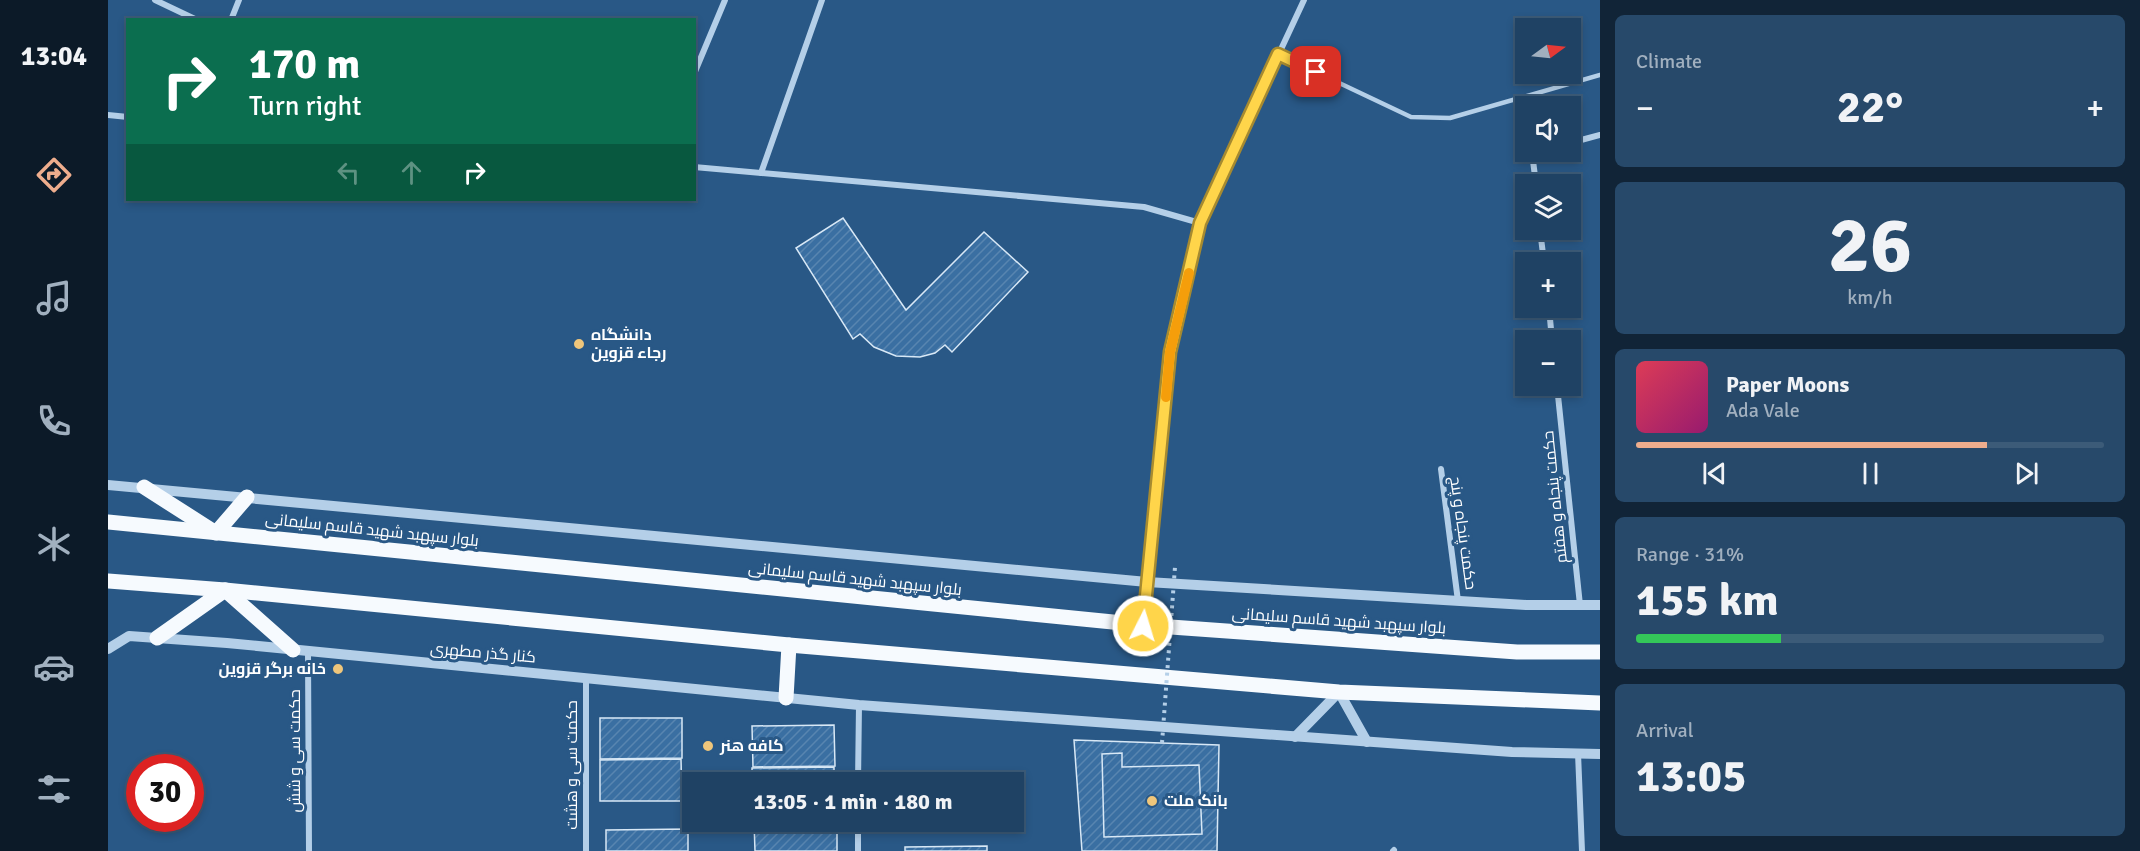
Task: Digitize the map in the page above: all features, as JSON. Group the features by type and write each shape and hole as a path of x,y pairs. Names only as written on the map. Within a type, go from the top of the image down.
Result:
{"main road":[{"path":"144,488 216,533 247,497"},
{"name":"بلوار سپهبد شهید قاسم سلیمانی","path":"108,522 1143,626 1517,652 1600,652"},
{"path":"108,581 225,590 789,645 1339,692 1600,703"},
{"path":"157,638 225,590"},
{"path":"225,590 300,651"},
{"path":"786,698 789,645"}],"street":[{"path":"155,0 193,18"},
{"path":"232,18 239,0"},
{"path":"696,69 725,0"},
{"path":"761,173 822,0"},
{"path":"1143,626 1170,352 1200,223 1304,0"},
{"path":"108,116 126,117"},
{"path":"1581,140 1600,135"},
{"path":"696,167 1144,207 1200,223"},
{"name":"حکمت پنجاه و هفتم","path":"1558,396 1580,605"},
{"name":"حکمت پنجاه و پنج","path":"1441,469 1458,601"},
{"path":"108,485 1147,582 1526,605 1600,605"},
{"name":"کنار گذر مطهری","path":"108,649 129,636 859,705 1512,752 1600,754"},
{"name":"حکمت سی و شش","path":"300,651 309,851"},
{"name":"حکمت سی و هشت","path":"586,678 586,851"},
{"path":"1295,736 1339,692 1367,742"},
{"path":"858,772 859,705"},
{"path":"1578,753 1582,851"},
{"path":"858,832 858,851"}],"lane":[{"path":"1278,54 1411,117 1450,118 1600,75"}],"path":[{"path":"1162,743 1175,567"}],"building":[{"path":"843,218 906,310 984,232 1028,272 952,352 945,345 935,353 920,357 896,356 874,347 860,334 853,339 796,248"},
{"path":"600,718 682,718 682,758 600,759"},
{"path":"834,725 835,766 753,767 752,726"},
{"path":"1074,740 1219,745 1217,851 1082,851"},
{"name":"بانک ملت","path":"1122,753 1122,767 1199,765 1202,834 1104,837 1102,754"},
{"path":"681,759 682,801 600,801 600,760"},
{"path":"834,767 834,772 752,772 752,768"},
{"path":"682,829 682,832 688,832 688,851 606,851 606,830"},
{"path":"754,832 837,832 837,851 755,851"},
{"path":"987,846 987,851 905,851 905,847"}],"slow traffic":[{"path":"1166,397 1170,352 1189,273"}],"place":[{"name":"دانشگاه رجاء قزوین","path":"579,344"},
{"name":"خانه برگر قزوین","path":"338,669"},
{"name":"کافه هنر","path":"708,746"},
{"name":"بانک ملت","path":"1152,801"}],"route":[{"path":"1143,626 1170,352 1200,223 1278,54 1316,72"}]}
